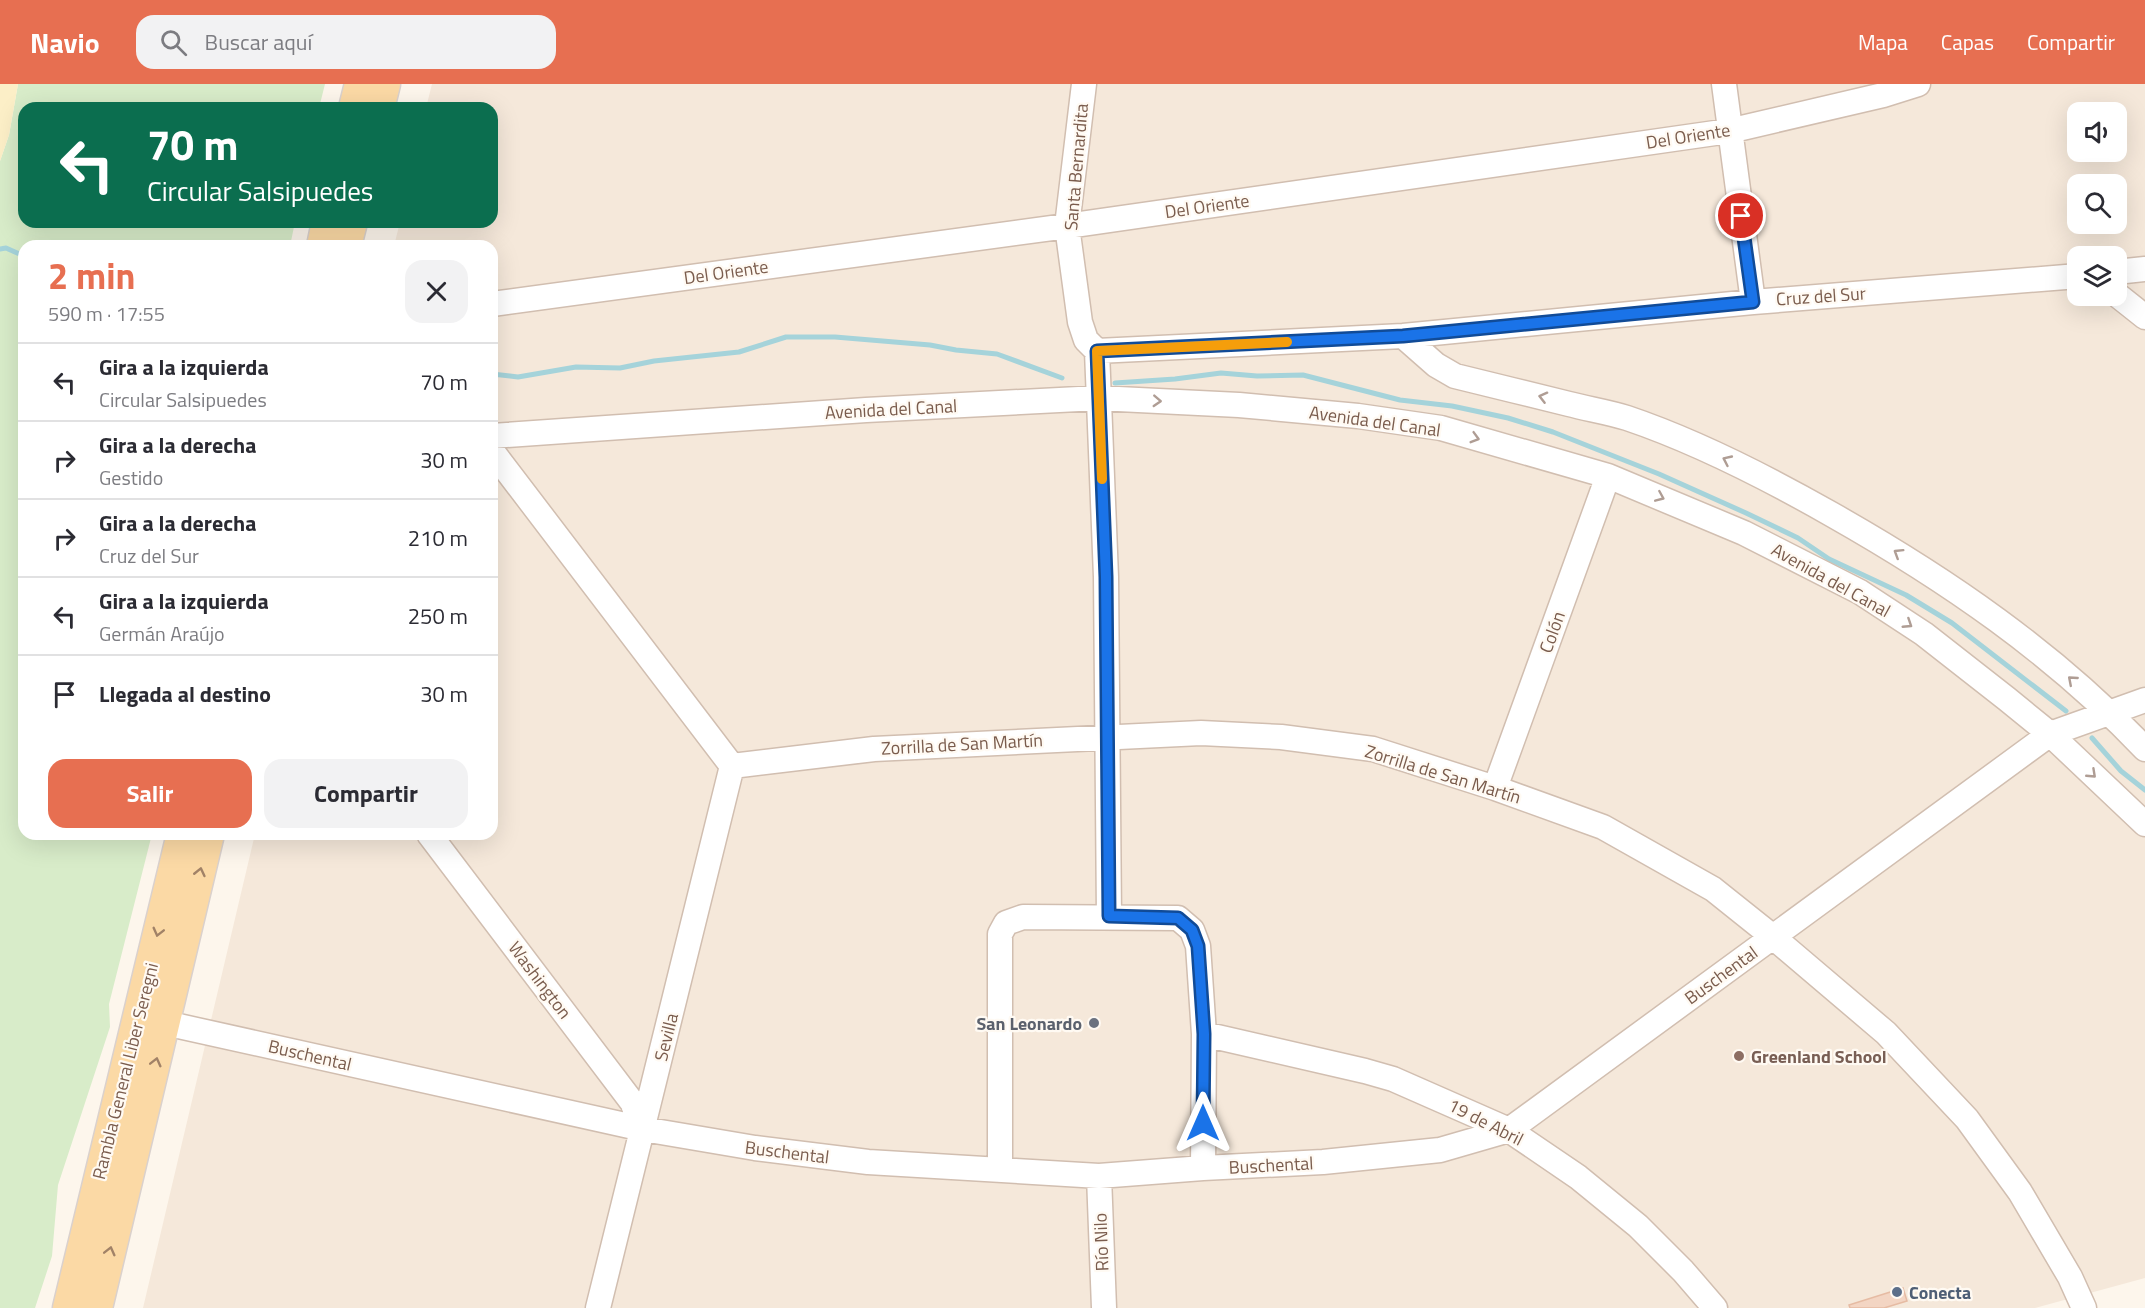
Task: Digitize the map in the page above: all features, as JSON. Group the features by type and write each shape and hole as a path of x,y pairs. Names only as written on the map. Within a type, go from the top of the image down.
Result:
{"main road":[{"path":"356,102 360,84"},
{"path":"380,102 385,84"},
{"name":"Rambla General Liber Seregni","path":"68,1308 181,840"},
{"name":"Rambla General Liber Seregni","path":"97,1308 208,840"}],"street":[{"name":"Santa Bernardita","path":"1084,84 1067,226 1080,322 1086,340 1097,351"},
{"path":"1724,84 1753,302"},
{"name":"Del Oriente","path":"498,303 1067,226 1729,131 1883,95 1918,84"},
{"path":"2127,271 2145,269"},
{"name":"Cruz del Sur","path":"1097,351 1403,336 1753,302 2067,277"},
{"path":"2127,303 2145,317"},
{"path":"1403,336 1436,365 1455,376 1626,418 1704,449 1777,484 1892,549 1976,603 2111,713 2145,750"},
{"path":"1097,351 1106,577 1109,916"},
{"name":"Avenida del Canal","path":"498,436 866,410 1098,398 1239,405 1358,416 1431,427 1608,476 1744,533 1860,592 1924,634 2050,734 2145,824"},
{"path":"498,459 732,766"},
{"name":"Colón","path":"1496,788 1608,476"},
{"name":"Buschental","path":"165,1023 643,1129 755,1148 868,1162 1099,1176 1323,1162 1440,1150 1509,1130 2050,734 2145,700"},
{"name":"Zorrilla de San Martín","path":"732,766 874,749 1201,734 1281,737 1373,750 1496,788 1602,827 1713,889 1886,1033 1967,1119 2020,1192 2070,1277 2084,1308"},
{"name":"Sevilla","path":"598,1308 732,766"},
{"name":"Washington","path":"434,840 632,1102 643,1129"},
{"path":"1000,1170 1000,934 1006,923 1023,917 1109,916 1178,918 1192,930 1198,946 1204,1034 1203,1168"},
{"name":"19 de Abril","path":"1204,1034 1393,1079 1509,1130 1578,1177 1638,1226 1683,1271 1715,1308"},
{"name":"Río Nilo","path":"1099,1176 1104,1308"}],"shaded area":[{"path":"432,84 2145,84 2145,1278 2035,1308 143,1308 254,840 498,840 498,240 396,240 398,228 498,228 498,102 428,102"}],"green space":[{"path":"18,84 325,84 320,102 18,102 18,228 294,228 291,240 18,240 18,840 150,840 109,1004 110,1027 58,1185 52,1256 35,1308 0,1308 0,161 9,135"}],"sand":[{"path":"0,84 18,84 9,135 0,161"}],"building":[{"name":"Conecta","path":"1903,1288 1907,1301 1884,1308 1850,1308 1849,1305"}],"waterway":[{"path":"0,249 6,248 18,253"},
{"path":"498,375 518,377 576,367 620,368 654,361 739,352 786,337 835,337 930,345 997,354 1062,378"},
{"path":"1115,383 1221,373 1257,376 1303,375 1400,400 1452,406 1508,418 1553,432 1659,474 1746,513 1798,538 1829,559 1906,595 1952,623 2066,711"},
{"path":"2092,738 2121,771 2145,790"}],"slow traffic":[{"path":"1102,479 1097,351 1287,342"}],"place":[{"name":"San Leonardo","path":"1094,1023"},
{"name":"Greenland School","path":"1739,1056"},
{"name":"Conecta","path":"1897,1292"}],"route":[{"path":"1203,1123 1204,1034 1198,946 1192,930 1178,918 1109,916 1106,577 1097,351 1403,336 1753,302 1741,216"}]}
